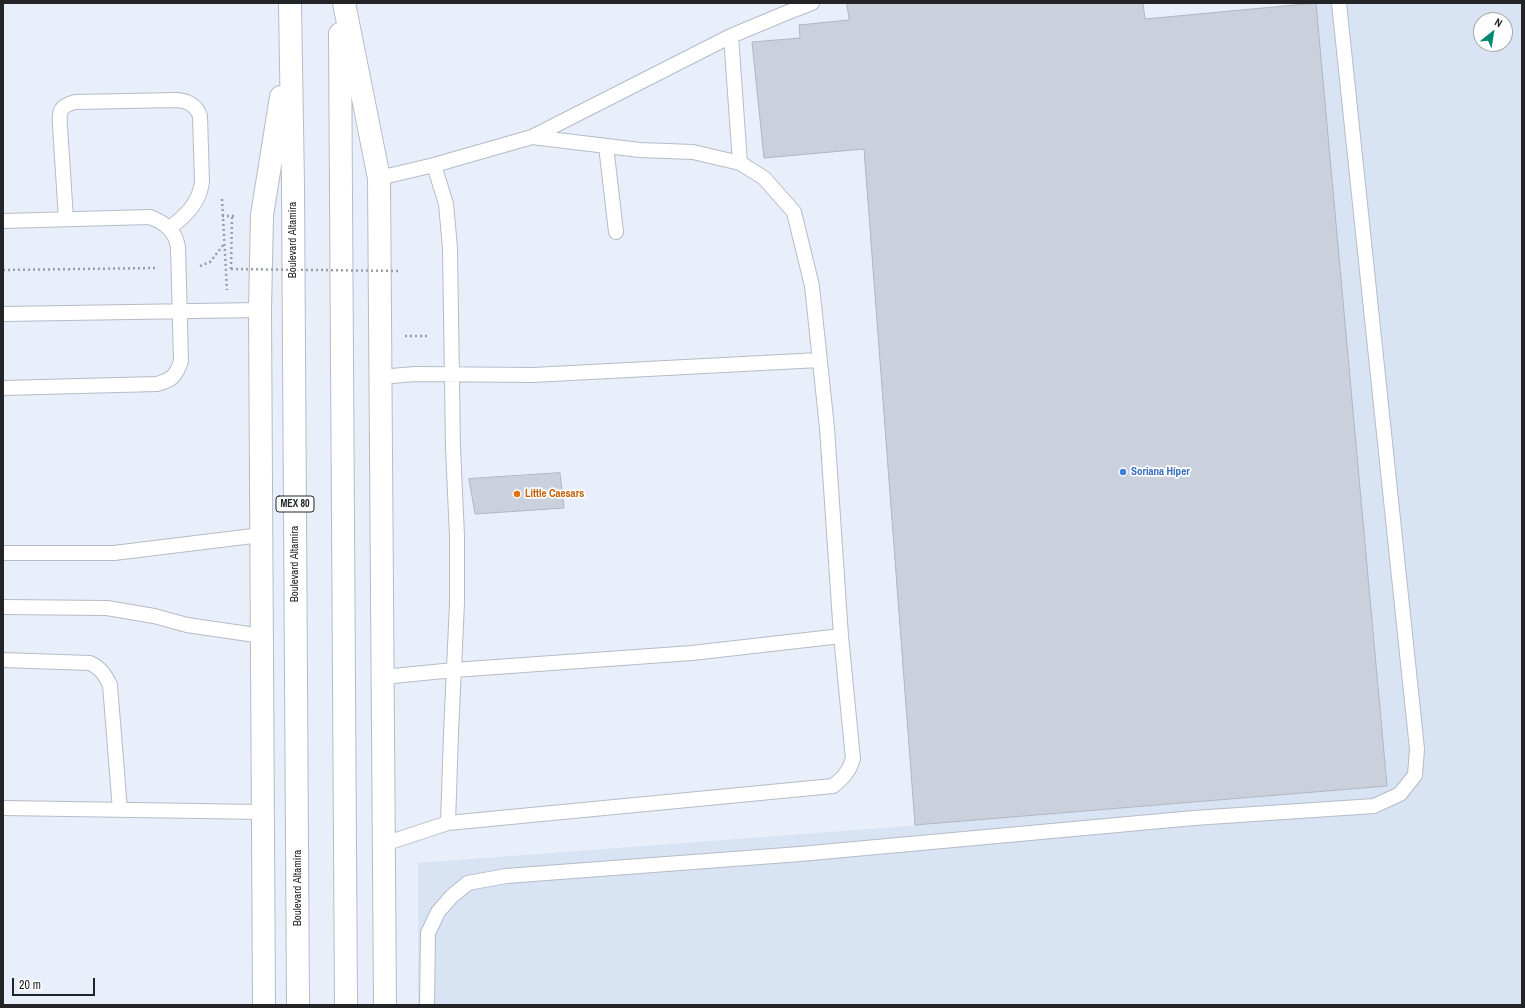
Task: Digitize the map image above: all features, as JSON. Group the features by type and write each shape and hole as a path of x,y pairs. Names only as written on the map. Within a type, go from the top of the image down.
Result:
{"main road":[{"name":"Boulevard Altamira","path":"290,3 293,186 298,1005"},
{"path":"340,3 346,1005"},
{"path":"344,3 379,178 385,1005"},
{"path":"264,1005 260,310 262,215 290,40"}],"lane":[{"path":"379,178 434,165 532,137 731,36 786,12 812,3"},
{"path":"427,1005 428,933 438,912 452,896 468,884 506,876 800,854 1194,818 1374,806 1400,794 1415,775 1417,749 1339,3"},
{"path":"731,36 740,163"},
{"path":"66,219 59,114 63,107 67,104 75,102 177,100 186,101 197,109 200,116 202,182 201,191 195,205 170,228"},
{"path":"384,844 448,823 833,786 843,778 853,759 835,565 827,428 812,286 794,212 764,178 740,163 693,152 640,150 532,137"},
{"path":"606,146 616,232"},
{"path":"434,165 446,204 450,248 450,336 453,374 453,448 457,536 457,603 448,823"},
{"path":"3,221 150,217 160,221 170,228 177,239 181,361 174,377 168,382 157,384 3,388"},
{"path":"3,314 260,310"},
{"path":"380,377 415,374 540,374 819,360"},
{"path":"3,553 114,553 261,536"},
{"path":"3,607 107,608 154,616 187,625 262,636"},
{"path":"383,677 454,670 692,653 841,636"},
{"path":"3,660 90,663 98,667 103,672 110,685 120,810"},
{"path":"3,808 263,812"}],"path":[{"path":"202,182 221,182 228,310"},
{"path":"232,216 231,269 400,270"},
{"path":"3,270 195,267 210,262 224,244"},
{"path":"380,336 450,336"}],"shaded area":[{"path":"1316,3 1522,3 1522,1005 418,1005 418,863 896,827 1387,786"}],"building":[{"name":"Soriana Híper","path":"847,3 1143,3 1145,19 1316,3 1387,786 915,825 864,149 764,158 752,42 800,38 799,25 849,20"},
{"name":"Little Caesars","path":"560,473 564,508 475,514 469,479"}],"place":[{"name":"Soriana Híper","path":"1123,472"},
{"name":"Little Caesars","path":"517,494"}]}
